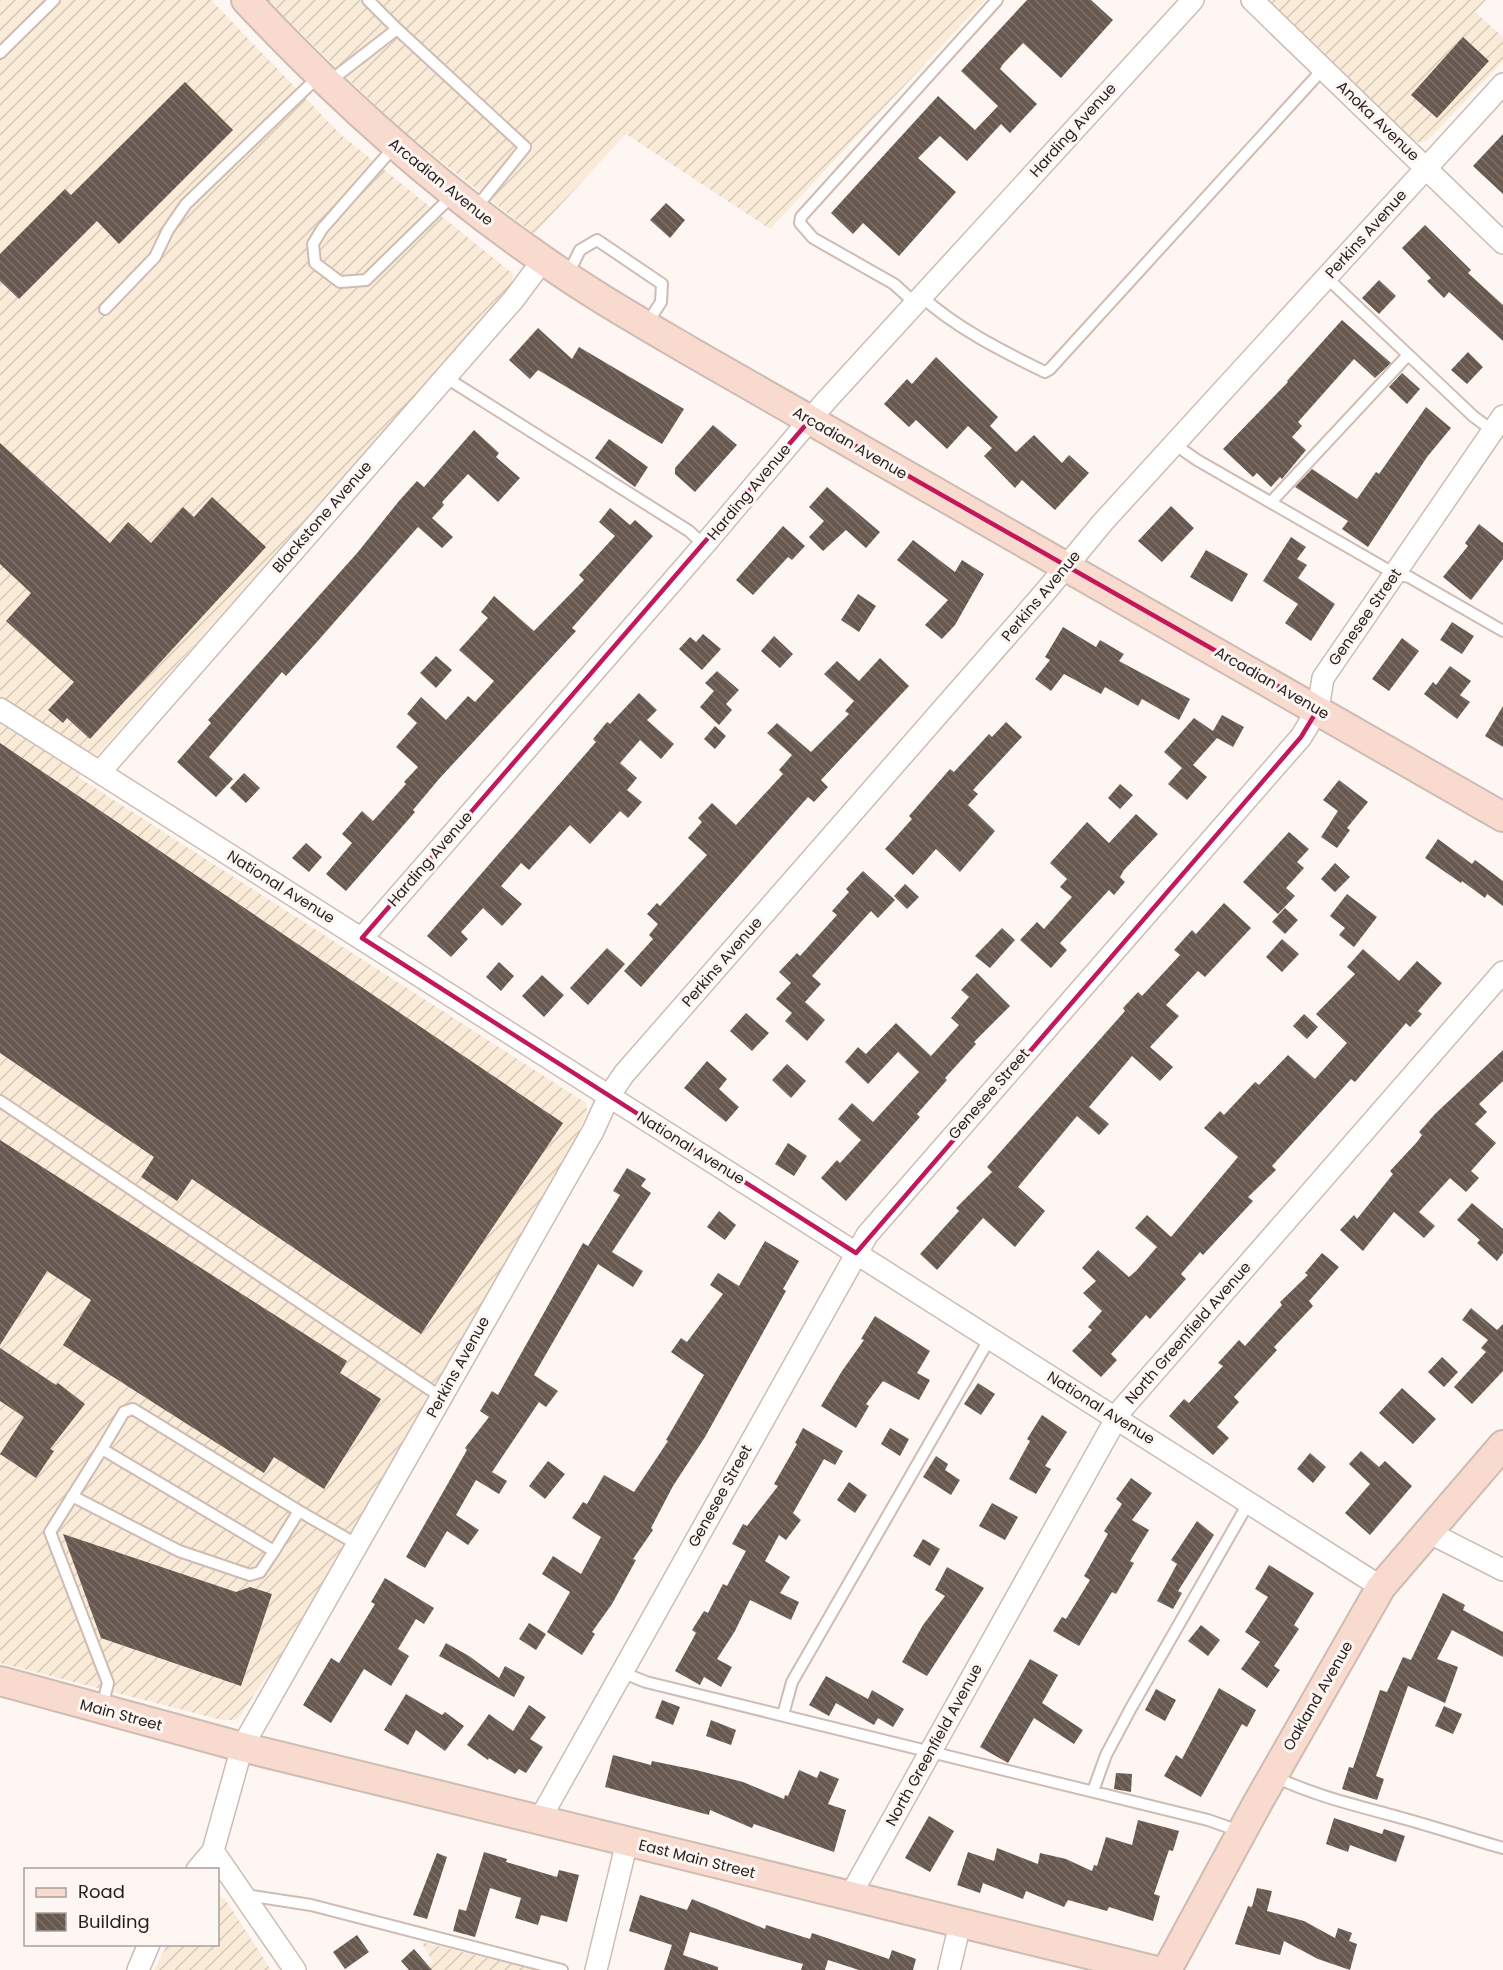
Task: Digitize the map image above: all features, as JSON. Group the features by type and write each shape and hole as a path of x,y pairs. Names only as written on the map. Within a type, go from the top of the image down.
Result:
{"main road":[{"name":"Arcadian Avenue","path":"246,0 323,79 395,146 464,202 567,276 646,325 810,420 1503,817"},
{"name":"Oakland Avenue","path":"1167,1970 1273,1776 1381,1587 1503,1445"},
{"name":"Main Street","path":"0,1681 242,1747"},
{"name":"East Main Street","path":"242,1747 1153,1970"}],"street":[{"name":"Harding Avenue","path":"362,938 810,420 1193,0"},
{"name":"Anoka Avenue","path":"1252,0 1503,243"},
{"name":"Perkins Avenue","path":"213,1851 242,1747 593,1131 609,1096 624,1074 1174,444 1503,84"},
{"name":"Blackstone Avenue","path":"100,772 514,299 543,260"},
{"name":"Genesee Street","path":"540,1819 867,1235 1300,737 1318,709 1323,678 1498,423"},
{"name":"National Avenue","path":"0,709 1381,1587"},
{"name":"North Greenfield Avenue","path":"850,1896 1117,1418 1144,1382 1503,972"},
{"path":"1428,1532 1503,1570"},
{"path":"596,1970 627,1842"},
{"path":"198,1868 213,1851 246,1895 295,1970"},
{"path":"949,1970 960,1924"},
{"path":"138,1970 148,1946"}],"lane":[{"path":"0,53 54,0"},
{"path":"368,0 525,147 464,202 366,280 353,283 340,282 315,263 313,244 322,229 395,146"},
{"path":"997,0 801,217 800,223 813,238 1045,372 1323,69"},
{"path":"105,309 155,258 168,230 186,204 323,79 398,29"},
{"path":"567,276 580,250 597,240 662,284 661,302 646,325"},
{"path":"1326,277 1473,416 1498,423"},
{"path":"1271,502 1408,355"},
{"path":"445,377 688,531 704,545"},
{"path":"1174,444 1197,460 1395,574 1409,577 1503,631"},
{"path":"0,1101 441,1398"},
{"path":"783,1714 792,1682 990,1338"},
{"path":"101,1710 108,1683 51,1537 52,1527 124,1412 133,1409 358,1545"},
{"path":"102,1449 273,1551"},
{"path":"72,1496 179,1551 250,1575 260,1572 299,1511"},
{"path":"1093,1791 1106,1755 1131,1708 1249,1502"},
{"path":"621,1672 646,1682 1093,1791 1208,1820 1242,1832"},
{"path":"1273,1776 1305,1792 1346,1805 1388,1814 1503,1848"},
{"path":"246,1895 311,1905 562,1970"}],"highlighted area":[{"path":"810,420 1318,709 1301,737 856,1253 362,938"}],"shaded area":[{"path":"0,0 211,0 340,134 513,274 512,283 502,296 78,777 586,1103 587,1112 574,1142 276,1663 235,1720 222,1720 0,1663"},
{"path":"267,0 985,0 770,229 626,134 534,234 399,128"},
{"path":"1262,0 1486,0 1475,12 1503,37 1503,61 1428,140 1420,143 1411,140"},
{"path":"219,1896 225,1899 271,1970 154,1970 166,1946 219,1946"},
{"path":"421,1942 537,1970 420,1970 433,1962"}],"building":[{"path":"1027,0 1091,0 1113,20 1061,78 1023,43 1003,64 1000,69 1037,104 1010,133 1001,124 967,161 940,136 918,158 956,192 899,256 863,223 853,234 831,213 938,96 975,130 998,106 961,71"},
{"path":"1463,37 1489,61 1437,118 1411,95"},
{"path":"185,82 233,130 119,244 97,221 19,299 0,281 0,254 65,189 71,195"},
{"path":"1503,134 1503,194 1473,166"},
{"path":"666,203 685,220 670,238 650,220"},
{"path":"1425,225 1471,270 1468,273 1503,305 1503,341 1449,292 1444,298 1427,281 1431,278 1402,248"},
{"path":"1379,280 1396,296 1379,314 1362,298"},
{"path":"1342,320 1391,363 1375,378 1354,359 1298,422 1302,426 1292,437 1306,450 1282,479 1280,477 1271,487 1257,473 1253,477 1223,449 1288,382"},
{"path":"538,328 572,359 579,347 684,409 662,444 538,370 530,379 509,360"},
{"path":"1468,352 1483,367 1467,384 1451,370"},
{"path":"936,357 998,417 990,426 1016,452 1034,435 1062,463 1069,455 1089,473 1055,510 1022,480 1015,488 984,456 992,448 968,426 947,449 916,420 909,427 884,404 907,379 912,384"},
{"path":"1402,373 1420,389 1407,404 1389,387"},
{"path":"1426,407 1451,428 1427,457 1368,547 1342,529 1348,521 1295,487 1312,469 1357,499 1376,472 1379,474"},
{"path":"713,425 737,445 695,492 675,474 675,468"},
{"path":"474,430 499,453 496,457 520,478 498,502 468,474 442,502 444,505 432,518 453,537 442,548 418,527 286,676 282,672 209,757 233,779 216,797 177,762 211,723 208,720 358,552 399,501 417,481 424,487"},
{"path":"609,439 648,467 635,487 595,458"},
{"path":"0,443 110,543 128,522 151,543 183,507 194,517 212,497 266,547 90,739 67,718 63,723 48,710 74,682 6,621 31,593 0,564"},
{"path":"827,487 880,532 866,548 846,530 823,551 809,537 824,521 809,507"},
{"path":"1171,506 1194,528 1162,562 1138,541"},
{"path":"610,508 630,525 635,520 653,536 572,628 576,631 439,779 413,810 415,812 346,891 326,874 352,843 342,834 362,811 373,821 418,767 396,747 417,723 407,714 421,697 446,720 468,696 475,702 494,681 459,650 488,618 481,612 494,596 534,631 584,580 579,575 615,536 599,522"},
{"path":"1479,524 1503,543 1503,559 1471,600 1443,577 1468,546 1465,543"},
{"path":"783,526 805,546 792,560 788,557 753,595 736,580"},
{"path":"1291,537 1306,547 1297,559 1307,565 1298,578 1335,604 1311,641 1285,623 1298,604 1263,581"},
{"path":"913,540 955,572 962,560 984,574 955,625 942,639 925,625 948,600 897,560"},
{"path":"1206,550 1248,574 1232,602 1190,577"},
{"path":"858,594 876,606 859,632 841,620"},
{"path":"1452,622 1474,636 1462,654 1440,640"},
{"path":"1063,627 1096,647 1100,640 1124,654 1119,661 1190,699 1179,720 1142,699 1138,706 1105,687 1101,694 1064,674 1051,691 1035,679 1050,660 1045,657"},
{"path":"703,634 721,649 702,670 679,649 690,637 696,642"},
{"path":"774,636 793,654 780,668 761,651"},
{"path":"1402,638 1419,651 1389,691 1372,679"},
{"path":"436,656 452,670 436,688 420,673"},
{"path":"880,658 909,686 821,780 828,787 814,802 808,797 641,987 624,971 653,939 649,935 658,924 647,914 657,903 660,906 707,855 688,838 702,822 698,818 712,803 736,825 783,774 779,770 792,755 767,733 777,723 811,752 849,714 845,711 854,701 824,674 837,661 859,681"},
{"path":"1450,666 1471,681 1460,695 1470,702 1457,719 1424,694 1433,682 1436,685"},
{"path":"717,671 739,690 726,704 732,710 719,725 700,707 714,691 705,683"},
{"path":"639,693 657,710 647,720 674,744 661,759 640,740 620,763 637,778 627,790 642,802 628,818 620,811 590,844 570,825 529,870 521,863 501,886 522,904 502,926 483,908 461,932 468,939 451,957 427,936 596,742 593,739 607,722 610,724"},
{"path":"1503,706 1503,747 1485,736"},
{"path":"1222,715 1244,727 1233,747 1217,738 1193,765 1207,777 1187,800 1168,784 1182,768 1164,752 1194,718 1213,731"},
{"path":"1006,722 1022,737 973,790 978,794 968,805 995,831 960,872 936,849 913,875 885,849 912,819 909,816 950,769 954,772 989,734 992,737"},
{"path":"715,726 726,736 715,749 704,739"},
{"path":"0,743 563,1123 421,1334 192,1179 177,1201 141,1177 154,1157 0,1053"},
{"path":"244,773 260,788 246,803 230,788"},
{"path":"1339,780 1368,802 1347,828 1350,830 1337,848 1321,837 1338,811 1323,800"},
{"path":"1120,784 1133,795 1120,809 1108,798"},
{"path":"1136,814 1158,834 1124,870 1120,877 1125,882 1114,895 1109,890 1060,943 1067,950 1051,968 1020,940 1037,922 1044,929 1072,897 1060,887 1067,879 1050,863 1087,822 1109,843"},
{"path":"1289,832 1309,849 1297,862 1304,868 1286,888 1295,896 1278,914 1243,882"},
{"path":"1438,839 1472,864 1475,860 1503,881 1503,906 1487,894 1485,898 1425,858"},
{"path":"306,843 322,857 309,872 292,858"},
{"path":"1335,863 1350,877 1335,892 1321,879"},
{"path":"863,871 895,900 878,918 871,911 812,976 821,984 805,1002 825,1020 807,1041 785,1021 792,1013 776,999 791,983 779,972 797,953 800,956 837,915 832,911 849,892 846,889"},
{"path":"905,884 919,897 907,909 894,896"},
{"path":"1347,894 1377,917 1354,947 1339,935 1345,928 1330,916"},
{"path":"1224,903 1251,928 1205,977 1198,971 1166,1005 1179,1016 1150,1047 1173,1067 1160,1081 1132,1056 1089,1107 1109,1124 1099,1135 1077,1116 1018,1187 1045,1211 1015,1247 983,1218 937,1270 920,1254 959,1211 956,1208 992,1172 987,1167 1125,1011 1123,1008 1138,992 1142,996 1180,955 1174,950 1192,930 1196,934"},
{"path":"1285,908 1298,920 1285,934 1272,922"},
{"path":"1002,928 1015,940 990,968 975,956"},
{"path":"1282,939 1299,954 1282,972 1266,957"},
{"path":"607,948 625,964 588,1005 570,988"},
{"path":"1363,949 1399,981 1417,961 1442,983 1418,1011 1422,1014 1410,1027 1406,1023 1355,1082 1351,1079 1272,1166 1276,1170 1248,1197 1253,1201 1203,1255 1200,1252 1181,1274 1186,1279 1150,1319 1146,1315 1111,1354 1117,1360 1101,1377 1072,1351 1092,1330 1088,1327 1102,1311 1083,1293 1096,1281 1082,1268 1098,1250 1129,1277 1157,1247 1135,1228 1147,1215 1171,1237 1238,1157 1204,1128 1220,1111 1224,1115 1255,1082 1259,1085 1288,1055 1315,1079 1347,1043 1316,1014 1355,974 1347,967"},
{"path":"499,962 514,976 501,991 486,977"},
{"path":"977,973 1010,1006 974,1042 976,1044 917,1114 920,1117 846,1201 821,1178 837,1160 840,1163 861,1140 838,1119 852,1103 873,1122 919,1072 898,1052 868,1084 845,1062 858,1047 866,1054 896,1023 931,1056 959,1025 951,1018 969,997 961,990"},
{"path":"542,975 564,995 544,1017 522,996"},
{"path":"746,1013 769,1033 752,1051 730,1031"},
{"path":"1304,1014 1318,1027 1307,1039 1293,1026"},
{"path":"1503,1050 1503,1081 1479,1104 1487,1112 1475,1124 1496,1143 1471,1171 1479,1178 1466,1192 1450,1178 1419,1212 1435,1226 1424,1238 1394,1212 1363,1251 1340,1230 1354,1215 1357,1219 1393,1174 1390,1171 1417,1142 1422,1135 1419,1132 1435,1114"},
{"path":"707,1061 727,1079 719,1089 739,1107 726,1122 684,1088"},
{"path":"787,1064 806,1081 791,1098 772,1080"},
{"path":"0,1140 347,1361 340,1373 381,1399 324,1489 274,1457 264,1473 63,1345 91,1300 47,1271 0,1345"},
{"path":"788,1143 807,1156 794,1176 775,1164"},
{"path":"627,1168 646,1179 641,1186 651,1193 612,1252 643,1271 633,1287 598,1264 534,1375 558,1391 546,1407 539,1402 492,1472 507,1481 499,1494 476,1480 456,1515 479,1530 468,1545 447,1531 425,1568 406,1557 467,1450 465,1448 489,1417 480,1411 492,1391 498,1395 583,1243 588,1246 620,1195 613,1191"},
{"path":"1472,1203 1503,1229 1503,1253 1497,1261 1477,1243 1480,1240 1457,1220"},
{"path":"719,1211 736,1225 725,1240 707,1227"},
{"path":"765,1241 799,1261 783,1289 786,1291 705,1437 673,1486 651,1528 653,1530 633,1559 636,1560 612,1604 592,1632 595,1634 582,1655 547,1632 570,1592 542,1574 553,1556 581,1574 601,1537 572,1518 583,1502 587,1504 604,1475 634,1492 668,1441 666,1440 704,1375 671,1352 681,1338 687,1342 723,1294 710,1285 718,1273 739,1286"},
{"path":"1322,1253 1339,1267 1309,1301 1313,1306 1274,1347 1277,1350 1234,1397 1239,1402 1217,1427 1229,1438 1213,1455 1169,1416 1184,1399 1189,1403 1223,1366 1218,1363 1239,1340 1245,1346 1282,1305 1280,1302 1308,1275 1305,1273"},
{"path":"1471,1308 1497,1330 1503,1324 1503,1371 1472,1404 1454,1387 1486,1352 1481,1348 1488,1340 1462,1320"},
{"path":"875,1316 930,1351 917,1373 930,1380 919,1400 883,1381 866,1404 869,1406 856,1428 821,1406 864,1340 861,1339"},
{"path":"0,1348 56,1385 58,1383 85,1404 50,1449 54,1451 36,1478 0,1454 24,1417 0,1401"},
{"path":"1442,1357 1458,1372 1444,1387 1428,1372"},
{"path":"978,1383 995,1394 981,1415 964,1404"},
{"path":"1402,1388 1436,1419 1413,1444 1379,1413"},
{"path":"1042,1415 1067,1432 1045,1466 1051,1469 1036,1494 1009,1479 1030,1441 1027,1439"},
{"path":"803,1428 843,1451 835,1465 824,1459 793,1513 801,1520 786,1540 779,1535 765,1561 790,1577 780,1593 799,1602 791,1620 750,1600 735,1631 717,1659 732,1667 721,1687 704,1677 700,1685 675,1671 696,1633 692,1630 704,1611 708,1613 723,1584 727,1586 746,1551 732,1544 743,1524 747,1526 778,1486 774,1484 797,1444 795,1443"},
{"path":"890,1428 909,1439 900,1456 881,1444"},
{"path":"1361,1451 1379,1467 1385,1461 1412,1486 1370,1535 1345,1513 1370,1484 1349,1464"},
{"path":"1310,1453 1326,1467 1313,1483 1297,1469"},
{"path":"936,1456 948,1464 945,1470 960,1480 951,1495 923,1477"},
{"path":"548,1461 565,1474 545,1499 529,1486"},
{"path":"1131,1478 1152,1493 1132,1520 1149,1530 1130,1561 1134,1563 1116,1594 1112,1592 1079,1646 1053,1631 1062,1617 1066,1619 1090,1580 1084,1576 1108,1534 1104,1531 1122,1504 1116,1499"},
{"path":"849,1482 867,1495 855,1513 837,1500"},
{"path":"992,1503 1018,1517 1005,1540 979,1526"},
{"path":"1197,1521 1214,1535 1178,1591 1182,1593 1173,1609 1157,1601 1177,1564 1171,1560"},
{"path":"63,1534 236,1592 250,1587 272,1594 241,1686 101,1638"},
{"path":"923,1539 940,1549 930,1566 913,1556"},
{"path":"1269,1565 1314,1593 1294,1625 1299,1629 1274,1666 1280,1670 1267,1688 1241,1669 1260,1642 1245,1632 1268,1597 1255,1589"},
{"path":"947,1567 984,1588 927,1676 902,1662 923,1625 945,1596 935,1590"},
{"path":"385,1578 434,1608 424,1624 416,1619 398,1649 409,1656 391,1686 364,1669 331,1723 303,1705 331,1658 339,1663 375,1604 371,1602"},
{"path":"1443,1593 1465,1605 1463,1610 1503,1632 1503,1657 1452,1630 1437,1659 1458,1667 1445,1703 1408,1686 1376,1776 1384,1779 1377,1800 1342,1789 1349,1767 1353,1768 1380,1690 1387,1692 1403,1657 1411,1660"},
{"path":"529,1623 546,1634 536,1650 519,1639"},
{"path":"1201,1625 1220,1640 1208,1656 1188,1641"},
{"path":"446,1643 469,1656 499,1678 505,1666 525,1677 514,1697 439,1656"},
{"path":"1030,1659 1058,1675 1042,1703 1083,1730 1074,1744 1034,1718 1008,1763 980,1747"},
{"path":"826,1676 868,1699 872,1690 904,1709 893,1727 878,1718 874,1725 836,1703 829,1716 809,1705"},
{"path":"1219,1688 1256,1710 1247,1727 1242,1724 1201,1797 1164,1776 1176,1755 1182,1759"},
{"path":"1156,1689 1176,1700 1165,1721 1145,1710"},
{"path":"406,1694 442,1715 445,1712 464,1726 445,1751 416,1730 408,1745 384,1730"},
{"path":"662,1700 680,1707 673,1725 655,1718"},
{"path":"529,1705 546,1717 530,1739 543,1747 526,1773 519,1769 515,1774 489,1758 488,1760 467,1745 489,1714 513,1731"},
{"path":"1444,1706 1462,1714 1453,1734 1435,1726"},
{"path":"711,1720 736,1730 731,1745 706,1736"},
{"path":"613,1755 651,1765 652,1761 696,1770 743,1782 784,1799 785,1795 788,1796 799,1770 817,1778 820,1771 839,1779 828,1804 846,1810 834,1852 754,1824 752,1828 710,1810 709,1815 605,1787"},
{"path":"1116,1773 1132,1774 1131,1792 1114,1789"},
{"path":"929,1816 954,1831 930,1872 905,1858"},
{"path":"1334,1818 1382,1834 1384,1829 1405,1836 1396,1862 1350,1845 1348,1852 1326,1844"},
{"path":"1138,1820 1179,1831 1173,1851 1169,1850 1154,1894 1160,1896 1153,1921 1109,1907 1107,1911 1068,1900 1064,1907 1026,1891 1023,1899 983,1883 980,1893 957,1885 968,1852 994,1861 997,1848 1038,1864 1040,1853 1066,1859 1092,1871 1094,1865 1097,1866 1106,1837 1132,1845"},
{"path":"484,1852 507,1859 506,1862 557,1877 559,1870 579,1875 567,1922 541,1915 538,1925 515,1918 521,1898 490,1888 475,1937 453,1931 459,1909 466,1911"},
{"path":"437,1853 447,1857 427,1919 413,1915"},
{"path":"1257,1888 1272,1891 1267,1911 1304,1921 1335,1938 1338,1928 1352,1933 1349,1941 1357,1944 1350,1970 1318,1959 1284,1941 1280,1955 1235,1944 1248,1906 1252,1907"},
{"path":"640,1895 687,1910 692,1899 765,1929 766,1925 810,1939 812,1933 889,1959 892,1950 916,1959 913,1970 859,1970 828,1960 825,1970 801,1970 803,1964 690,1932 683,1955 718,1967 718,1970 664,1970 672,1945 629,1931"},
{"path":"357,1935 369,1952 345,1969 333,1952"},
{"path":"414,1949 432,1970 409,1970 401,1961"}]}
